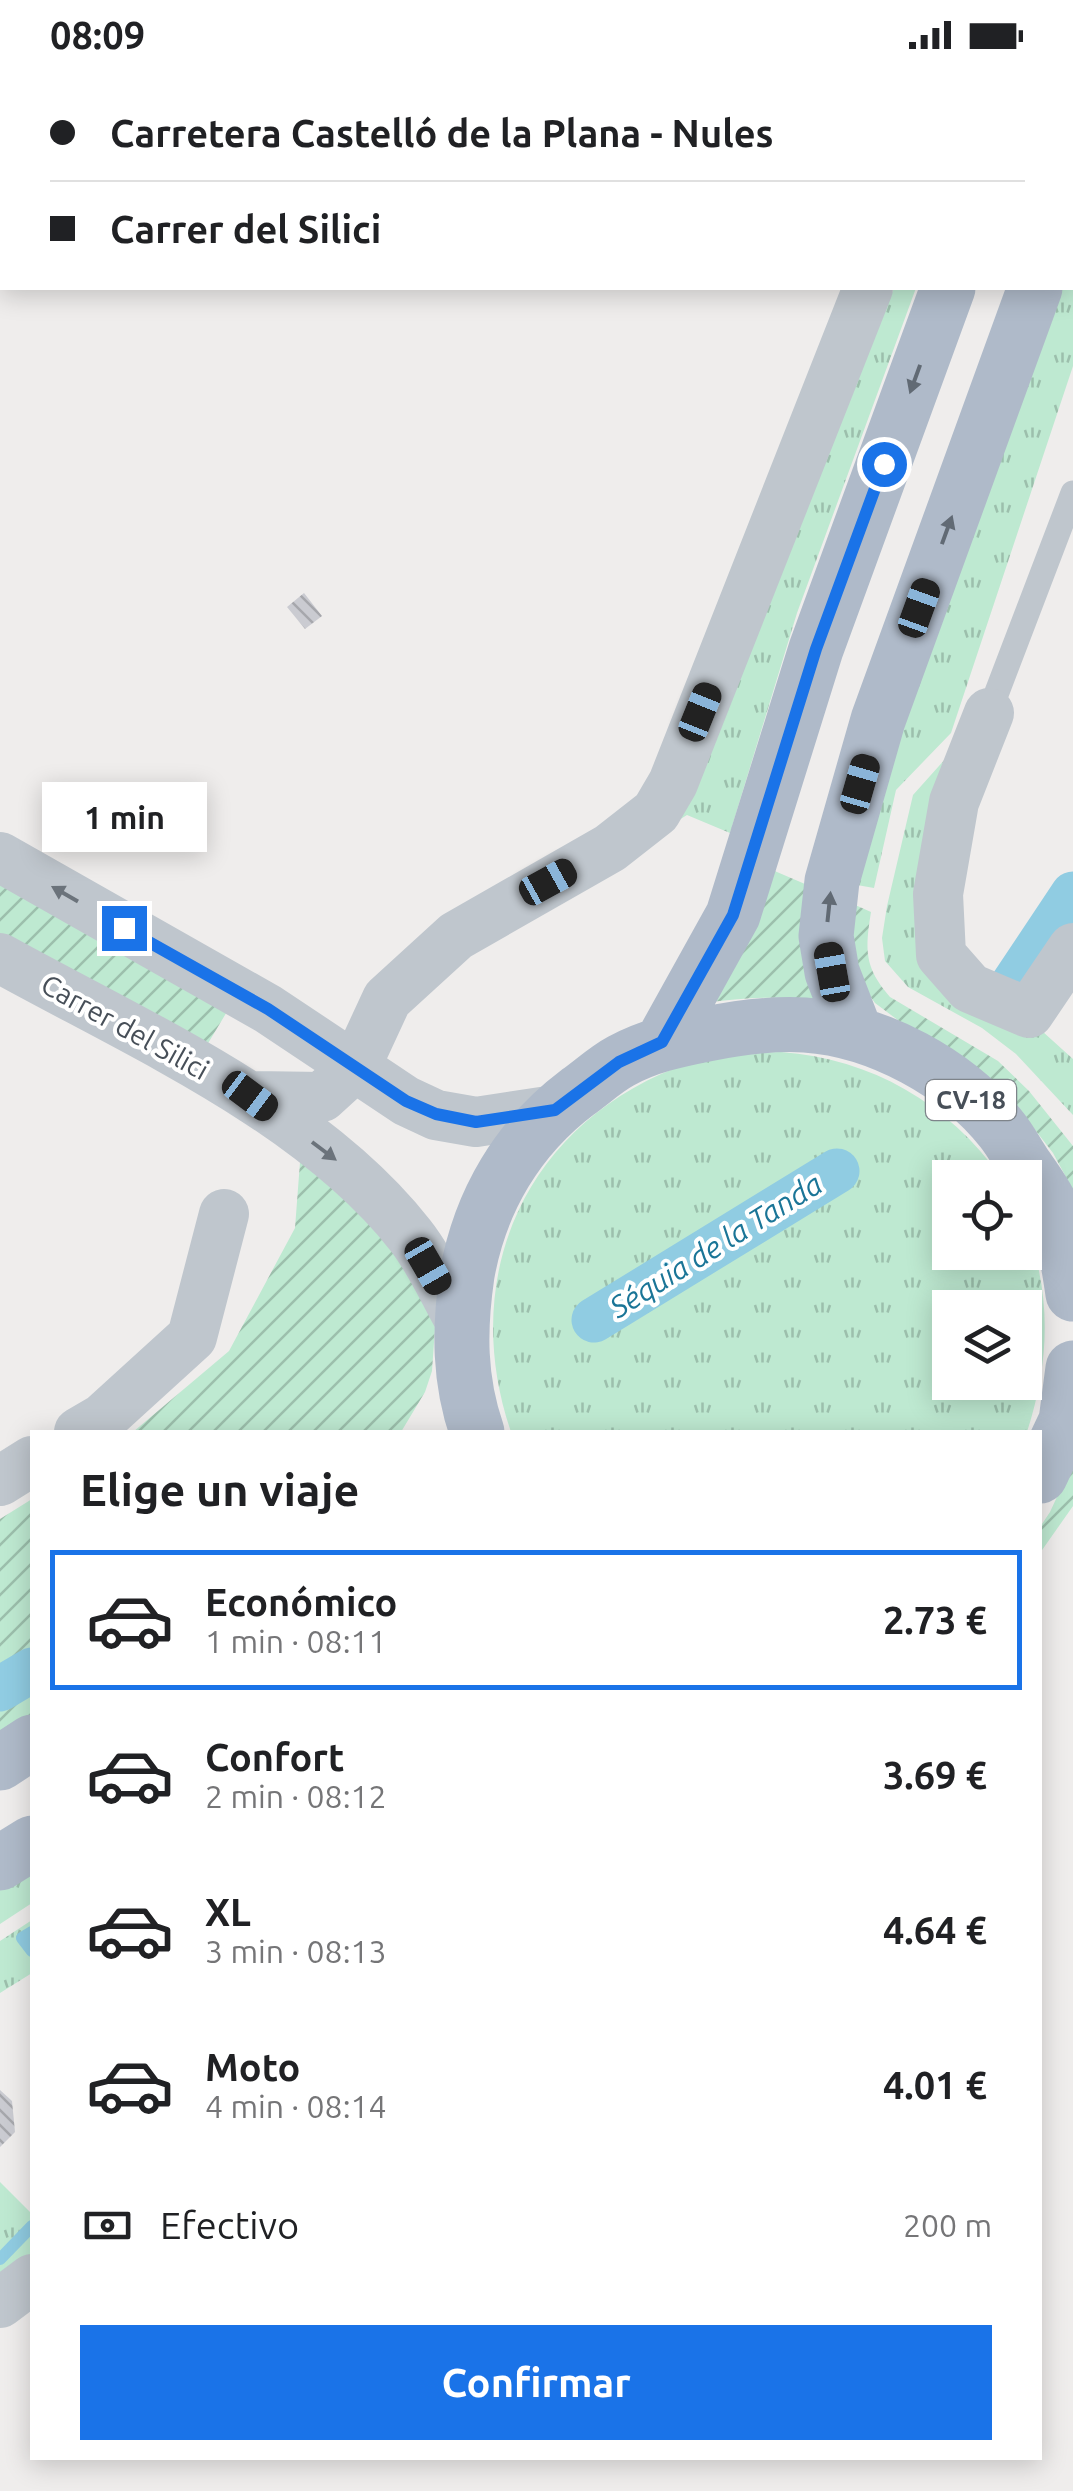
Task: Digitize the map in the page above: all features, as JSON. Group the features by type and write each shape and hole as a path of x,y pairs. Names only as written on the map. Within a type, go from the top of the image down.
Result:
{"main road":[{"path":"662,1042 733,915 816,649 947,290"},
{"path":"856,1034 832,972 826,936 832,881 878,720 1033,290"},
{"name":"CV-18","path":"464,1425 460,1321 472,1246 487,1206 514,1154 555,1110 619,1062 662,1042 753,1024 809,1025 856,1034 930,1068 960,1089 1001,1128 1052,1206 1073,1294"},
{"path":"1042,1472 1066,1420 1073,1368"},
{"path":"0,1763 30,1743"},
{"path":"0,1864 30,1844"}],"street":[{"path":"268,1009 343,1011 387,998 473,924 610,848 656,812 672,783 867,290"},
{"path":"989,713 954,802 938,894 940,954 970,988 1029,1012 1073,948"},
{"path":"0,858 268,1009 406,1101 436,1114 476,1122 555,1110"},
{"name":"Carrer del Silici","path":"0,958 250,1096 362,1180 412,1238 460,1321"},
{"path":"356,1066 387,998"},
{"name":"Carrer del Silici","path":"250,1096 322,1097 356,1066"},
{"path":"81,1430 102,1418 192,1338 224,1214"},
{"path":"0,1481 30,1462"},
{"path":"0,2303 30,2280"}],"lane":[{"path":"989,713 1073,493"}],"green space":[{"path":"893,290 915,290 797,613 730,833 687,815 671,825"},
{"path":"1057,290 1073,290 1073,366 951,733 896,790 874,888 857,885 882,787"},
{"path":"964,738 937,954 1032,1022 1073,1059 1073,1115 1016,1054 982,1028 908,987 885,961 882,938 887,906 913,795"},
{"path":"770,869 805,884 822,1004 780,998 711,1002"},
{"path":"0,875 231,1005 204,1050 0,936"},
{"path":"853,904 871,912 869,958 881,986 890,997 998,1061 1029,1091 1073,1146 1073,1190 1053,1153 1022,1113 875,1003 857,967"},
{"path":"781,1052 846,1064 905,1089 957,1127 980,1151 987,1160 932,1160 932,1270 1039,1270 1044,1302 1045,1328 1042,1366 1042,1290 932,1290 932,1400 1036,1400 1028,1430 510,1430 497,1377 493,1324 499,1272 513,1223 537,1177 570,1137 611,1102 661,1074 705,1060"},
{"path":"301,1149 374,1205 429,1302 435,1328 432,1371 425,1392 402,1430 135,1430 229,1351 295,1228"},
{"path":"1073,1462 1073,1506 1042,1550 1042,1524"},
{"path":"30,1500 30,1719 0,1738 0,1519"},
{"path":"30,1868 30,1904 0,1924 0,1887"},
{"path":"30,1921 30,1974 0,1993 0,1941"},
{"path":"0,2182 30,2212 30,2262 0,2285"}],"building":[{"path":"304,593 322,616 305,629 287,607"},
{"path":"0,2090 12,2101 15,2132 0,2147"}],"waterway":[{"name":"Séquia de la Tanda","path":"1003,999 1073,894"},
{"name":"Séquia de la Tanda","path":"594,1320 837,1171"},
{"name":"Séquia de la Tanda","path":"0,1689 30,1671"},
{"path":"30,1933 22,1938 30,1948"},
{"path":"0,2259 30,2228"}],"route":[{"path":"124,928 268,1009 406,1101 436,1114 476,1122 555,1110 619,1062 662,1042 733,915 816,649 884,464"}]}
